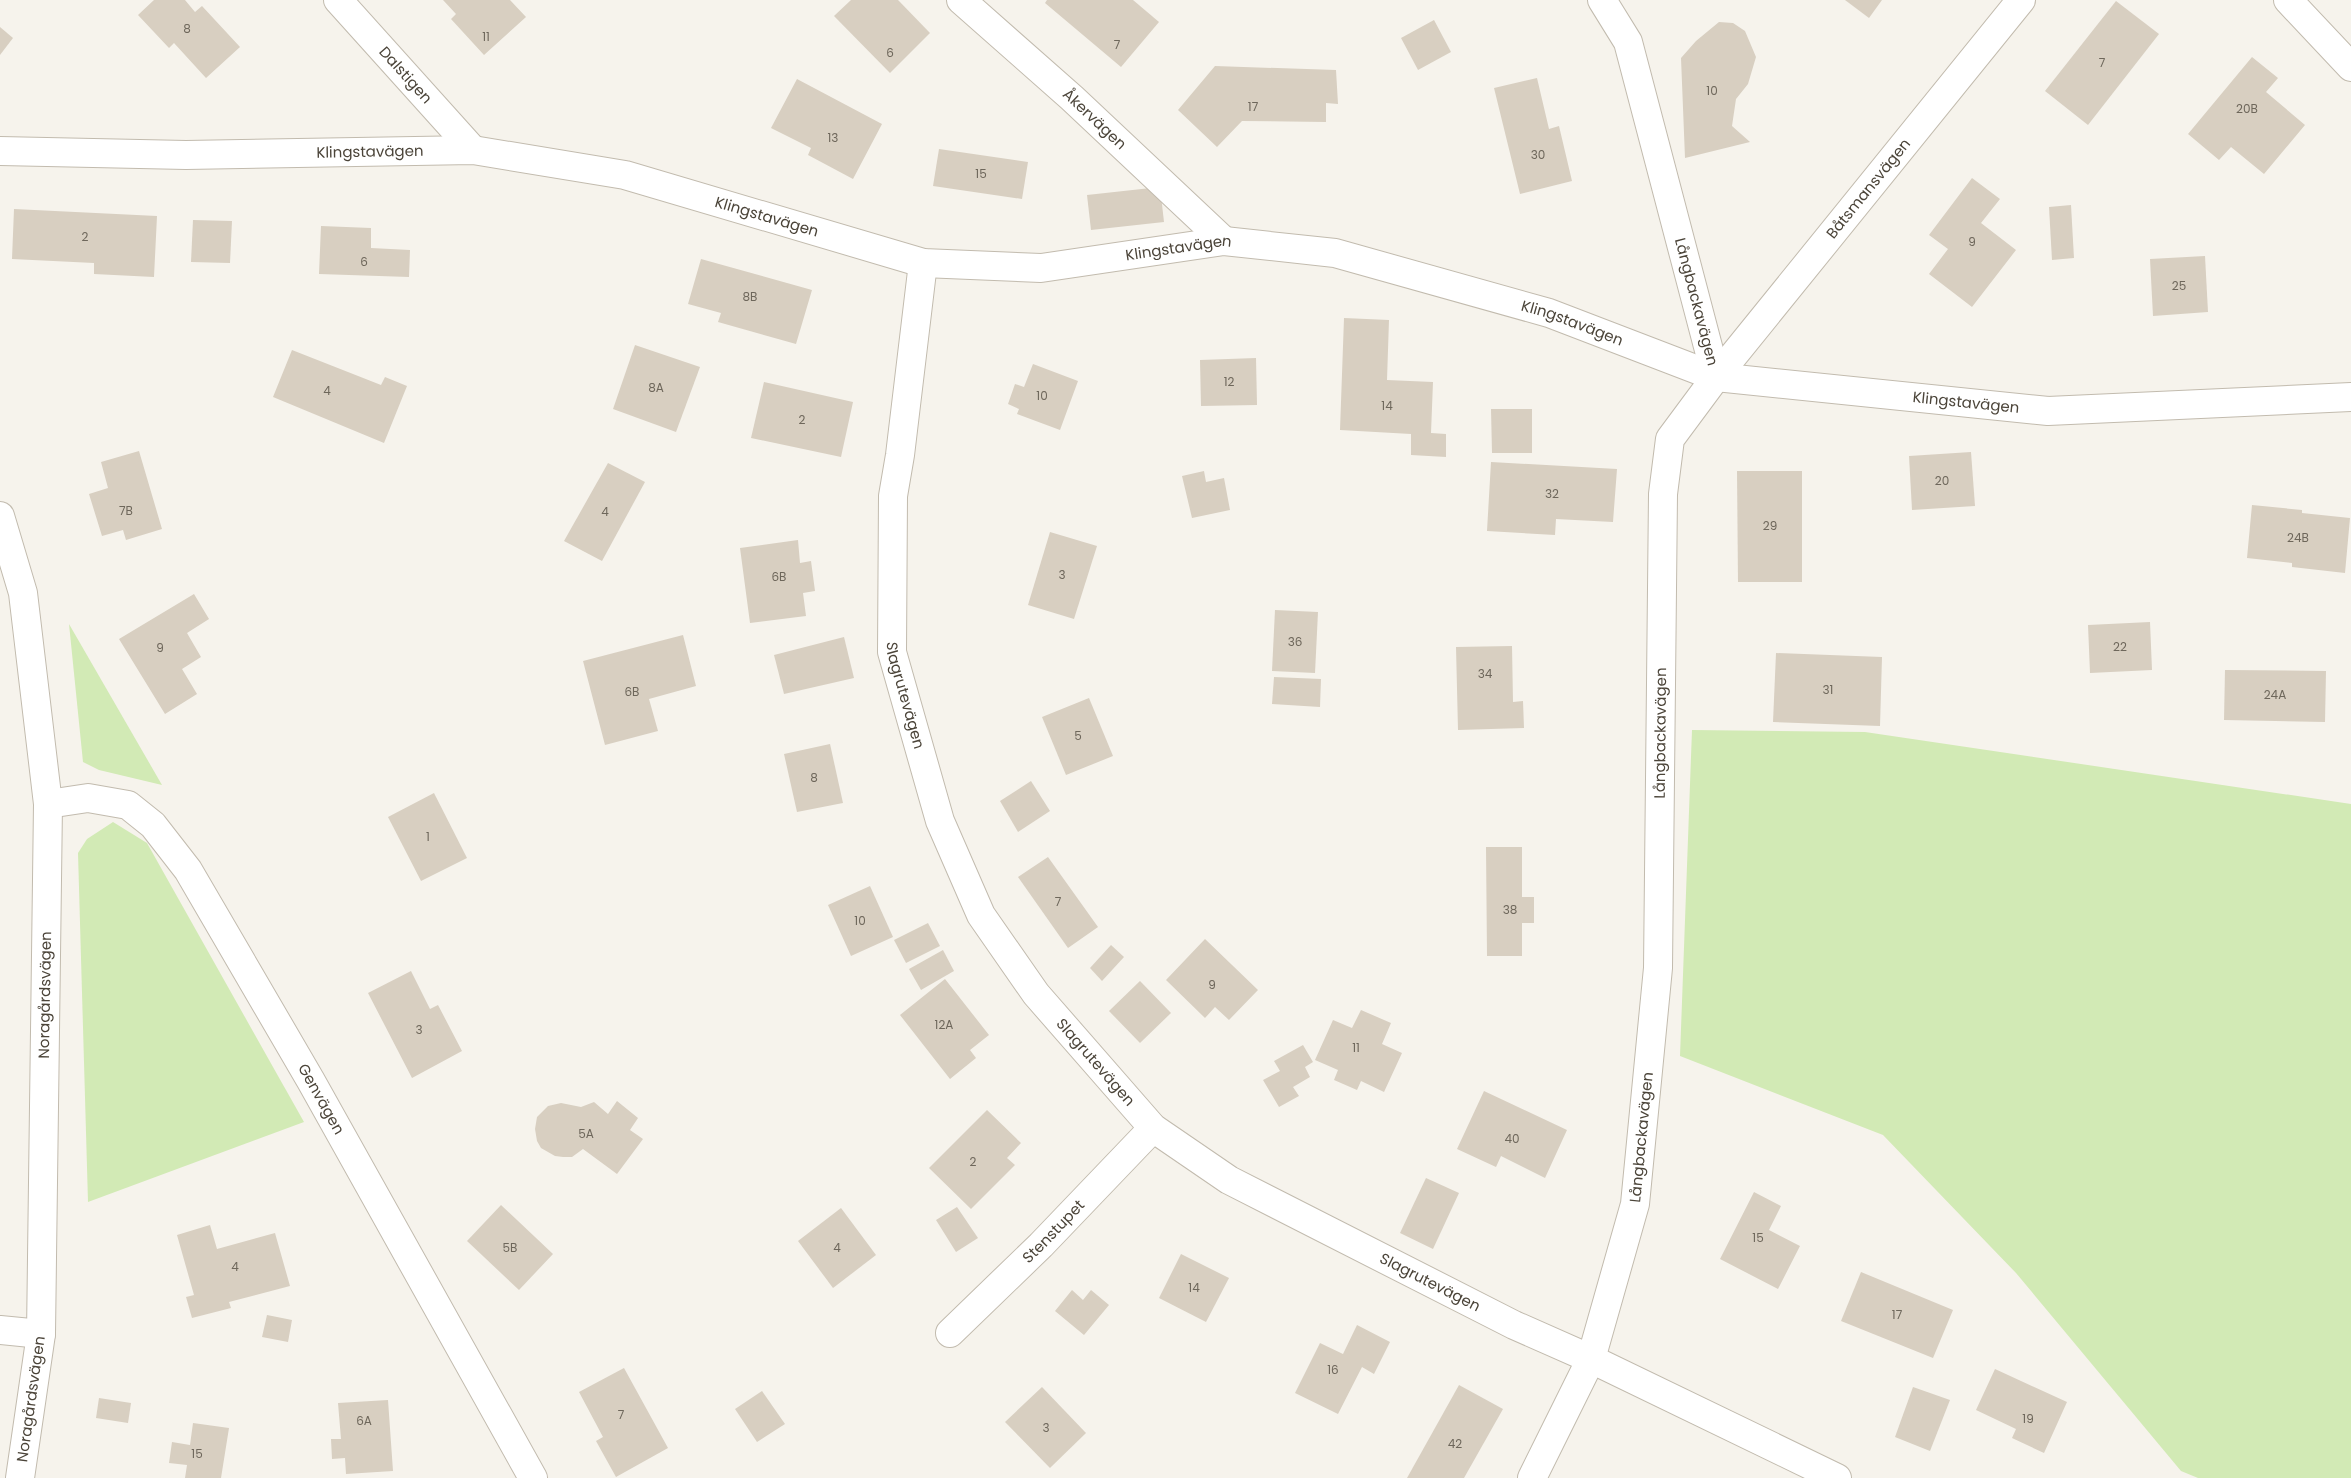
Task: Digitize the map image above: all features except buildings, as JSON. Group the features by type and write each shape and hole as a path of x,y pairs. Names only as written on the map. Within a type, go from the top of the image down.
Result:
{"street":[{"name":"Dalstigen","path":"338,0 472,150"},
{"name":"Åkervägen","path":"961,0 1072,98 1224,241"},
{"name":"Långbackavägen","path":"1532,1478 1592,1359 1635,1204 1658,968 1664,494 1670,439 1716,377 1628,42 1602,0"},
{"name":"Båtsmansvägen","path":"1716,377 2021,0"},
{"path":"2288,0 2351,68"},
{"name":"Klingstavägen","path":"0,151 186,155 472,150 625,175 922,264 1041,268 1224,241 1334,253 1549,313 1716,377 2048,412 2351,397"},
{"name":"Slagrutevägen","path":"922,264 900,455 893,496 892,652 940,821 982,915 1036,994 1153,1128 1229,1180 1514,1325 1592,1359 1837,1478"},
{"name":"Noragårdsvägen","path":"0,516 23,593 48,804 41,1334 20,1478"},
{"name":"Genvägen","path":"48,804 88,798 128,805 153,826 188,870 311,1081 533,1478"},
{"name":"Stenstupet","path":"950,1333 1041,1245 1153,1128"},
{"path":"0,1330 41,1334"}],"green space":[{"path":"69,624 162,785 99,770 83,762"},
{"path":"1692,730 1865,732 2351,804 2351,1478 2198,1478 2181,1471 2016,1273 1883,1135 1680,1056"},
{"path":"113,822 147,843 304,1122 88,1202 78,853 87,839"}]}
